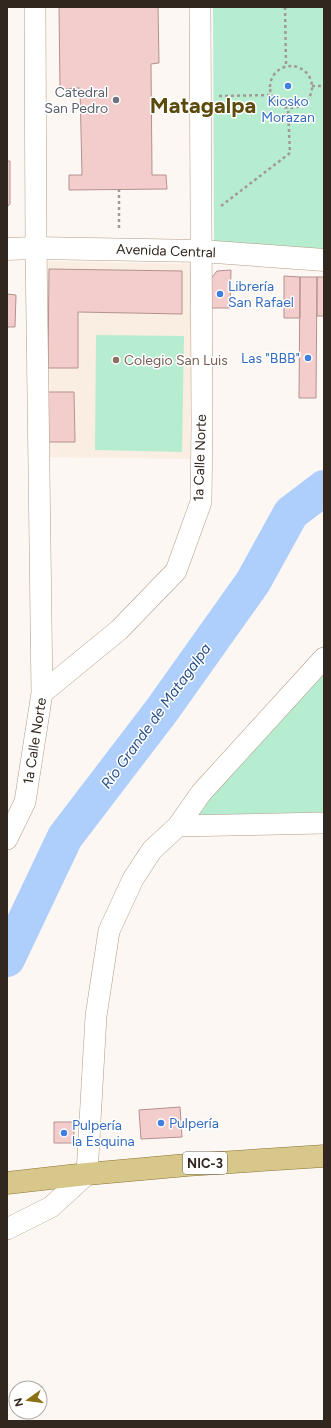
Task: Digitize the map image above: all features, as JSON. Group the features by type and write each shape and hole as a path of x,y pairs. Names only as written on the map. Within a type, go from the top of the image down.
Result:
{"main road":[{"name":"NIC-3","path":"7,1183 187,1165 324,1156"}],"street":[{"path":"35,7 36,248 42,693"},
{"name":"1a Calle Norte","path":"7,839 25,802 42,693 119,630 176,571 201,502 200,7"},
{"name":"Avenida Central","path":"7,249 36,248 201,251 324,260"},
{"path":"7,1228 51,1207 87,1174 96,1016 109,931 132,879 152,850 178,826 201,793 324,658"},
{"path":"178,826 324,823"}],"path":[{"path":"285,7 286,66"},
{"path":"286,66 301,68 311,79 312,86 308,101 302,106 288,109 280,106 275,101 269,88 270,80 274,74 279,69 286,66"},
{"path":"312,86 324,86"},
{"path":"200,96 271,95"},
{"path":"201,221 290,153 288,109"},
{"path":"119,190 119,227"}],"shaded area":[{"name":"Colegio San Luis","path":"43,261 192,264 190,459 41,457"}],"green space":[{"path":"213,7 324,7 324,252 214,241"},
{"path":"96,335 184,336 182,452 95,450"},
{"path":"324,661 324,823 178,826"}],"building":[{"name":"Catedral San Pedro","path":"59,7 158,7 159,63 151,64 152,175 166,175 167,189 69,190 69,175 82,175 80,88 60,89"},
{"path":"7,161 10,161 10,204 7,207"},
{"path":"49,269 182,271 182,314 78,312 78,368 48,368"},
{"name":"Librería San Rafael","path":"231,270 230,308 208,308 209,281 217,271"},
{"path":"284,276 300,277 300,318 284,318"},
{"name":"Las \"BBB\"","path":"300,277 317,277 316,398 299,398"},
{"path":"317,277 324,277 324,316 317,316"},
{"path":"7,294 16,295 15,327 7,327"},
{"path":"46,392 74,392 75,442 47,442"},
{"name":"Pulpería","path":"180,1107 182,1137 141,1139 139,1110"},
{"name":"Pulpería la Esquina","path":"54,1122 74,1122 74,1143 54,1143"}],"waterway":[{"name":"Río Grande de Matagalpa","path":"7,959 65,837 162,710 253,582 291,513 324,488"}],"place":[{"name":"Kiosko Morazan","path":"288,86"},
{"name":"Catedral San Pedro","path":"116,100"},
{"name":"Librería San Rafael","path":"220,294"},
{"name":"Las \"BBB\"","path":"308,358"},
{"name":"Colegio San Luis","path":"116,360"},
{"name":"Pulpería","path":"161,1123"},
{"name":"Pulpería la Esquina","path":"64,1133"}],"district":[{"name":"Matagalpa","path":"203,105"}]}
